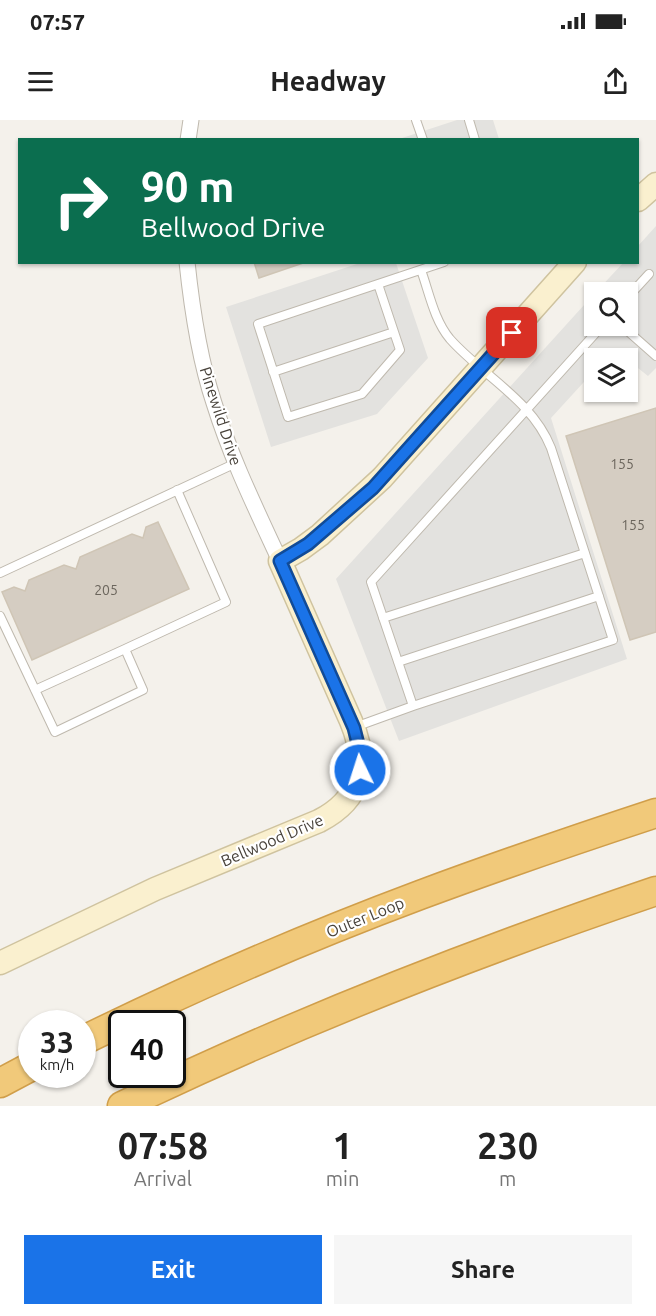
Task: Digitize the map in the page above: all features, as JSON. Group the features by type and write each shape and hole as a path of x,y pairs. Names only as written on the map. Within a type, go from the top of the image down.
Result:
{"highway":[{"name":"Outer Loop","path":"96,1035 212,981 364,917 530,855 656,813"},
{"path":"122,1106 225,1058 389,988 532,934 656,891"},
{"path":"0,1083 18,1073"}],"street":[{"path":"188,138 190,120"},
{"name":"Pinewild Drive","path":"187,264 193,314 203,364 219,419 280,561"},
{"path":"280,561 308,544 373,488 573,264"},
{"name":"Bellwood Drive","path":"0,963 155,890 327,817 344,804 351,794 360,770 360,752 354,728 280,561"}],"lane":[{"path":"469,120 474,138"},
{"path":"419,121 423,138"},
{"path":"378,284 400,350 362,394 288,417 258,324 378,284 421,270 438,264"},
{"path":"354,728 413,706 614,640 548,440 539,424 526,410 445,332 421,270"},
{"path":"638,286 649,274"},
{"path":"273,372 394,332"},
{"path":"413,706 371,582 593,336"},
{"path":"633,336 656,356"},
{"path":"0,573 236,463"},
{"path":"35,690 226,602 177,490"},
{"path":"383,618 585,553"},
{"path":"398,662 599,596"},
{"path":"0,616 55,732 143,690 125,649"}],"shaded area":[{"path":"457,120 493,120 499,138 402,138"},
{"path":"656,226 656,368 648,376 638,368 638,348 584,348 584,382 551,418 627,659 399,741 336,579 584,305 584,336 638,336 638,282 605,282 622,264 639,264 639,245"},
{"path":"357,264 396,264 428,358 377,414 271,447 226,307"}],"building":[{"path":"255,264 300,264 259,278"},
{"path":"656,408 656,632 630,640 566,436"},
{"path":"158,522 189,589 32,660 2,592 14,587 25,591 29,580 64,565 76,569 80,557 132,534 143,538 146,527"}],"route":[{"path":"360,770 360,752 354,728 280,561 308,544 373,488 512,333"}]}
